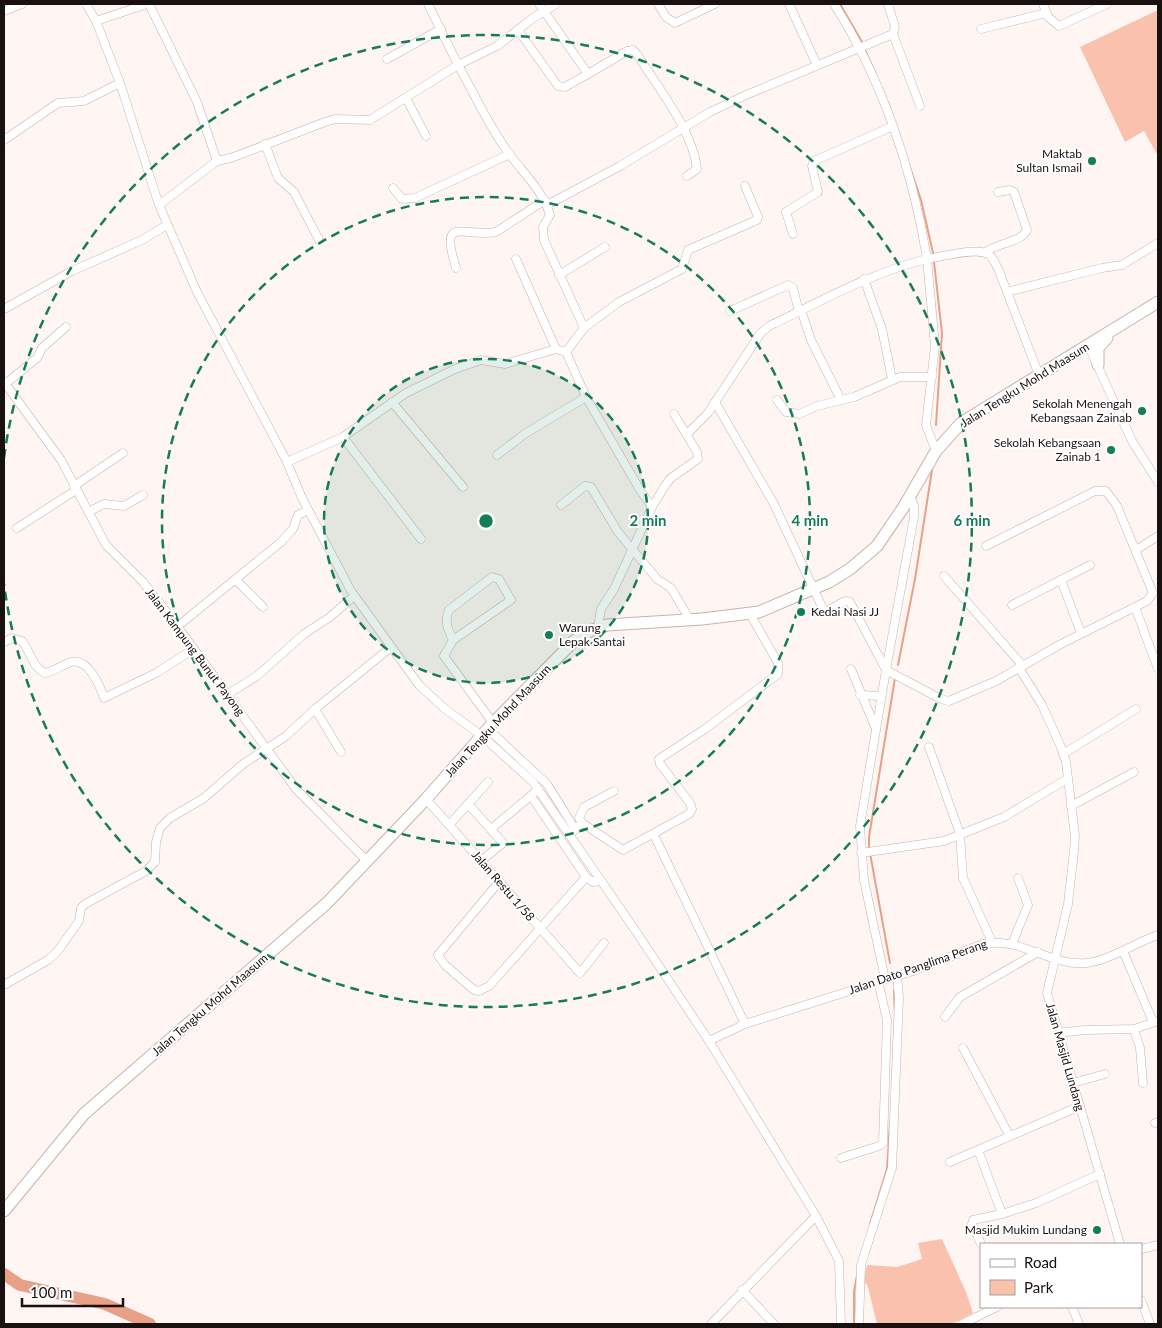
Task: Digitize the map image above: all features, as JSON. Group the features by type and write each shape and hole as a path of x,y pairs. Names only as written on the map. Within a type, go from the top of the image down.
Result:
{"main road":[{"name":"Jalan Tengku Mohd Maasum","path":"4,1211 94,1104 296,931 368,862 487,729 574,641 598,627 750,614 774,607 813,590 850,569 869,554 890,529 936,451 961,424 1158,302"},
{"path":"1098,365 1098,348 1119,326"}],"street":[{"path":"4,11 22,4"},
{"path":"86,4 96,21 120,83 167,225 198,292 287,462 308,510 354,596 390,648 419,685 444,708 487,729 547,784 601,882 709,1042 816,1216 839,1261 841,1324"},
{"path":"96,21 148,4 197,102 217,161"},
{"path":"428,4 458,65 510,154 546,203 550,219 543,227 543,233 559,275 584,328"},
{"path":"159,205 217,161 231,158 335,119 370,120 458,65 497,46 518,30 541,7 556,4"},
{"path":"658,4 666,17 675,23 711,5"},
{"path":"789,4 816,65"},
{"path":"834,4 859,48 891,127 919,214 927,259 934,346 926,425 936,451"},
{"path":"888,4 895,27 893,34 920,106"},
{"path":"1043,4 1046,13 1054,24 1061,26 1107,4"},
{"path":"541,7 588,74"},
{"path":"981,28 1046,13"},
{"path":"387,59 441,29"},
{"path":"518,30 558,86 565,86 627,51 635,52 682,128 696,161 697,169 687,176"},
{"path":"456,268 448,244 456,232 464,230 486,233 496,232 546,203 628,162 682,128 746,95 893,34"},
{"path":"4,140 58,103 84,101 120,83"},
{"path":"406,98 426,136"},
{"path":"792,234 786,212 818,192 812,166 814,162 891,127"},
{"path":"265,144 278,178 294,192 319,240"},
{"path":"393,188 402,199 415,198 510,154"},
{"path":"566,352 584,328 619,302 682,269 688,250 757,220 758,217 745,186"},
{"path":"985,253 991,248 1022,236 1026,230 1014,192 1010,190 998,192"},
{"path":"4,309 72,271 142,240 167,225"},
{"path":"1007,292 1102,268 1122,265 1158,243"},
{"path":"559,275 605,246"},
{"path":"687,434 708,413 760,334 769,326 864,279 927,259 969,252 985,253 995,262 1039,374"},
{"path":"516,259 556,349"},
{"path":"864,279 882,329 892,379"},
{"path":"730,311 788,285 793,288 812,340 841,400"},
{"path":"4,384 36,358 42,348 66,327"},
{"path":"1088,345 1132,441 1158,482"},
{"path":"287,462 343,437 392,402 455,369 481,360 505,364 556,349 566,352 586,397 640,490 652,507"},
{"path":"777,400 786,412 794,415 841,400 892,379 916,375 932,377"},
{"name":"Jalan Kampung Bunut Payong","path":"4,384 61,460 112,553 143,582 178,626 296,789 368,862"},
{"path":"497,455 526,433 586,397"},
{"path":"392,402 463,487"},
{"path":"715,402 774,504 813,590 825,611 845,602 853,604 886,670 941,700 949,702 996,681 1081,633 1147,601 1153,594 1115,502 1109,493 1102,490 986,546"},
{"path":"598,627 601,609 614,589 652,507 671,478 698,459 697,452 674,414"},
{"path":"343,437 421,539"},
{"path":"16,528 123,453"},
{"path":"561,505 588,485 632,549 657,579 671,588 690,620"},
{"path":"88,512 104,504 124,506 143,495"},
{"path":"841,1158 883,1143 887,1020 866,889 867,852 860,826 881,696 914,517 914,506 910,496"},
{"path":"178,626 281,542 293,529 298,515 308,510"},
{"path":"1136,550 1158,536"},
{"path":"1012,605 1090,564"},
{"name":"Jalan Masjid Lundang","path":"944,576 1021,667 1042,705 1064,754 1075,836 1074,851 1068,904 1048,993 1120,1243"},
{"path":"453,640 447,628 446,616 449,610 492,577 499,579 511,600 453,640 444,656 487,729 573,831"},
{"path":"236,580 263,607"},
{"path":"1061,580 1081,633"},
{"path":"228,694 257,676 304,634 330,617 354,596"},
{"path":"1135,607 1156,654 1158,669"},
{"path":"614,791 584,807 579,818 582,823 620,849 628,848 654,835 689,814 692,809 690,803 658,759 663,754 705,729 778,674 778,663 750,614"},
{"path":"4,642 12,638 22,641 33,663 39,670 45,673 72,662 80,663 92,675 104,698 156,673 194,649"},
{"path":"4,985 52,956 79,920 81,908 85,904 146,872 155,862 156,842 160,828 170,818 204,798 243,764 286,736 315,709 390,648"},
{"path":"850,669 876,729"},
{"path":"860,695 881,696"},
{"path":"315,709 342,752"},
{"path":"1064,754 1136,710"},
{"path":"929,747 960,834 963,855 963,878 992,942"},
{"path":"1071,806 1134,772"},
{"path":"867,852 944,841 1004,816 1067,778"},
{"path":"449,825 488,782"},
{"path":"491,829 539,789"},
{"path":"531,796 586,877 593,882 601,882"},
{"name":"Jalan Restu 1/58","path":"426,799 580,973 604,943"},
{"path":"468,804 503,843 481,861"},
{"path":"573,831 582,823"},
{"path":"654,835 745,1024"},
{"path":"499,882 438,955 451,970 474,990 479,991 489,986 586,877"},
{"path":"1012,944 1028,905 1018,878"},
{"name":"Jalan Dato Panglima Perang","path":"709,1042 745,1024 897,976 992,942 1012,944 1056,958 1087,963 1123,951 1158,935"},
{"path":"1058,1033 1084,1030 1134,1029 1156,1021 1123,951"},
{"path":"945,1017 960,997 1038,952"},
{"path":"859,1324 862,1265 892,1168 899,998 897,976"},
{"path":"1134,1029 1140,1048 1144,1084"},
{"path":"963,1048 1009,1136"},
{"path":"1073,1083 1105,1074"},
{"path":"950,1162 1080,1106"},
{"path":"978,1150 1002,1214"},
{"path":"981,1243 972,1222 1002,1214 1069,1190 1100,1174"},
{"path":"712,1324 742,1290 816,1216"},
{"path":"1142,1250 1158,1245"},
{"path":"742,1290 774,1324"},
{"path":"1142,1303 1150,1324"},
{"path":"962,1324 995,1308"},
{"path":"1072,1308 1079,1324"}],"green space":[{"path":"1158,10 1158,156 1144,131 1125,142 1080,47"},
{"path":"942,1239 966,1292 973,1313 952,1324 877,1324 868,1287 866,1283 863,1284 867,1265 897,1267 922,1259 918,1243"}],"waterway":[{"path":"840,4 862,42"},
{"path":"865,50 877,77"},
{"path":"888,102 921,200 933,253"},
{"path":"934,262 942,333 936,425"},
{"path":"898,665 915,579 932,470"},
{"path":"869,848 869,837 895,678"},
{"path":"870,853 890,963"},
{"path":"894,990 895,1017"},
{"path":"870,1224 887,1169 890,1124"},
{"path":"854,1324 854,1292 858,1270"},
{"path":"4,1274 20,1285 105,1304 150,1324"}],"place":[{"name":"Maktab Sultan Ismail","path":"1092,161"},
{"name":"Sekolah Menengah Kebangsaan Zainab","path":"1142,411"},
{"name":"Sekolah Kebangsaan Zainab 1","path":"1111,450"},
{"name":"Kedai Nasi JJ","path":"801,612"},
{"name":"Warung Lepak Santai","path":"549,635"},
{"name":"Masjid Mukim Lundang","path":"1097,1230"}]}
